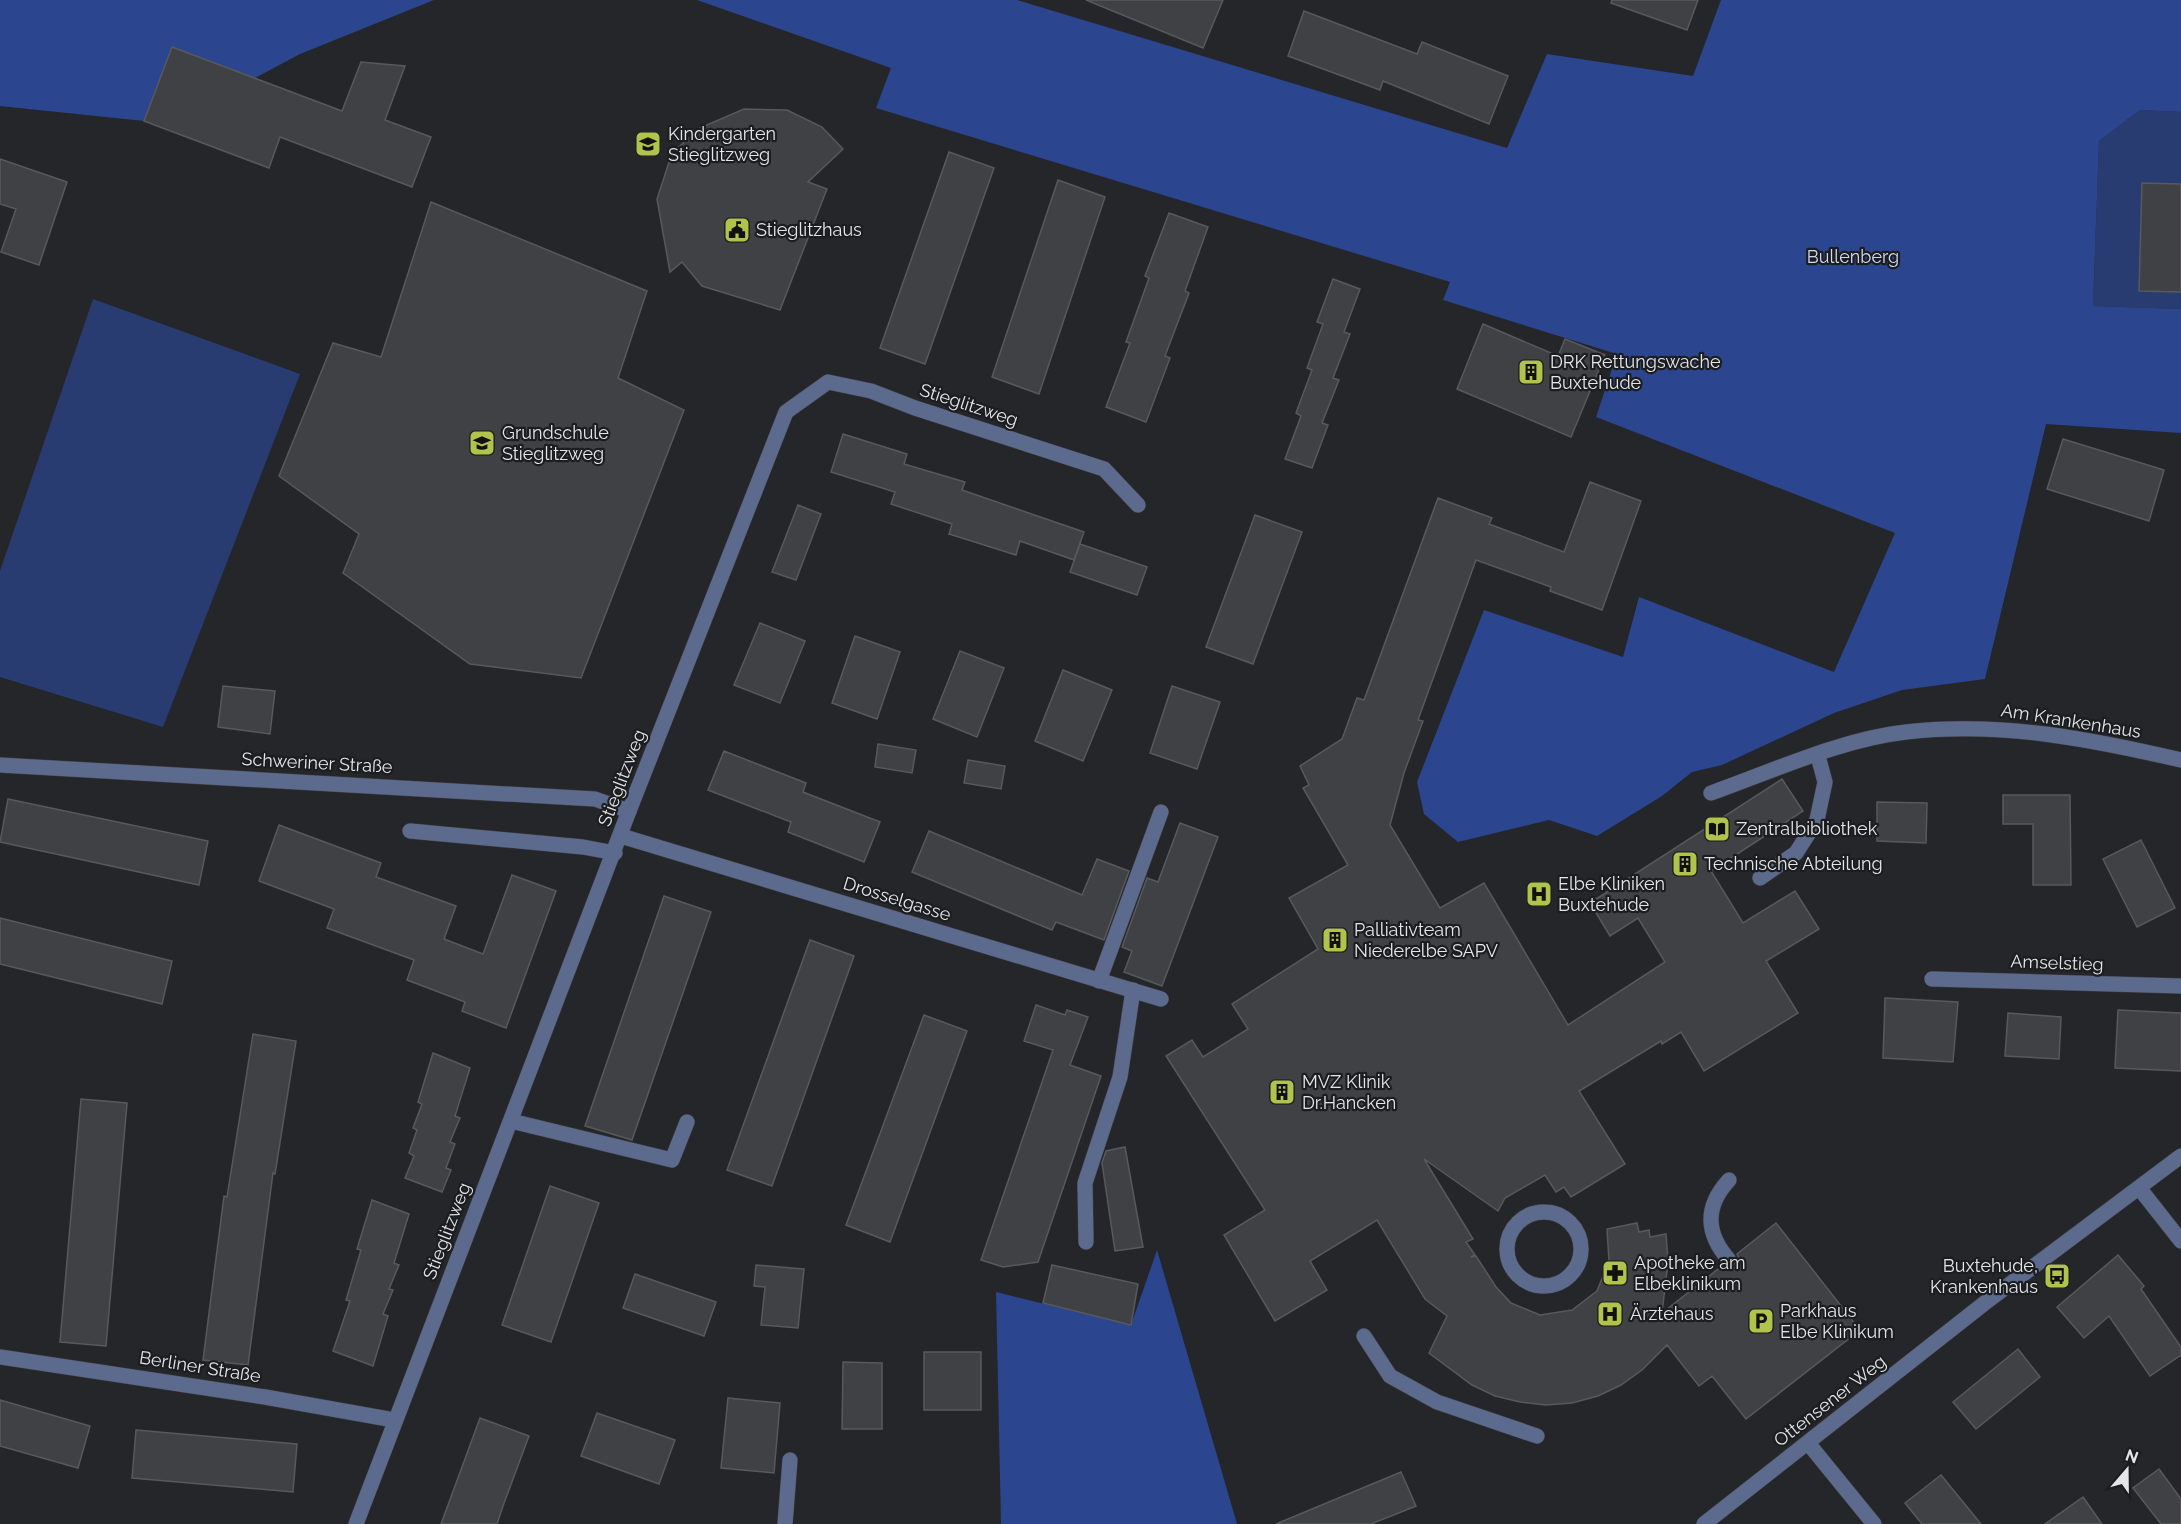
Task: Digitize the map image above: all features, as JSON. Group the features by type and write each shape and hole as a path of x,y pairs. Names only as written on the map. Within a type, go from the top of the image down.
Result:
{"street":[{"name":"Stieglitzweg","path":"356,1524 394,1420 615,853 629,811 786,412 828,382 871,391 915,408 1104,469 1138,505"},
{"name":"Am Krankenhaus","path":"1711,793 1850,744 1906,732 2001,728 2098,741 2181,760"},
{"path":"1760,878 1796,853 1817,820 1825,782 1818,756"},
{"name":"Schweriner Straße","path":"0,765 595,799 629,811"},
{"path":"1099,981 1161,812"},
{"path":"410,831 583,847 615,853"},
{"name":"Drosselgasse","path":"621,836 1161,999"},
{"name":"Amselstieg","path":"1932,979 2181,986"},
{"path":"1086,1242 1085,1183 1120,1077 1133,990"},
{"path":"511,1121 672,1160 687,1122"},
{"name":"Ottensener Weg","path":"1704,1524 1986,1302 2140,1189 2181,1156"},
{"path":"1729,1180 1713,1201 1709,1218 1715,1242 1729,1260"},
{"path":"2140,1189 2181,1241"},
{"path":"1544,1212 1558,1215 1569,1222 1578,1233 1581,1253 1578,1266 1569,1277 1558,1284 1544,1287 1531,1284 1519,1277 1511,1266 1507,1253 1508,1239 1515,1227 1531,1215 1544,1212"},
{"path":"1364,1336 1390,1376 1437,1402 1537,1436"},
{"name":"Berliner Straße","path":"0,1357 265,1397 394,1420"},
{"path":"1808,1443 1874,1524"},
{"path":"785,1524 790,1460"}],"shaded area":[{"path":"2140,110 2181,112 2181,309 2093,306 2099,141"},
{"path":"93,299 300,374 163,727 0,677 0,571"}],"green space":[{"path":"0,0 434,0 300,54 255,78 172,47 144,121 0,106"},
{"name":"Bullenberg","path":"697,0 1017,0 1507,148 1547,54 1693,76 1721,0 2181,0 2181,112 2140,110 2099,141 2093,306 2181,309 2181,433 2046,424 1985,679 1902,690 1834,713 1722,765 1692,772 1662,796 1597,836 1549,820 1458,842 1424,814 1417,782 1484,610 1623,657 1639,597 1834,672 1895,533 1596,417 1617,354 1443,300 1450,282 876,108 891,68"},
{"path":"1157,1250 1237,1524 1001,1524 996,1292 1131,1325"}],"building":[{"path":"1086,0 1223,0 1203,48"},
{"path":"1612,0 1698,0 1687,30 1611,3"},
{"path":"1304,11 1417,54 1422,42 1508,76 1489,124 1383,81 1380,90 1288,56"},
{"path":"172,47 342,111 361,62 405,66 385,120 431,137 412,187 280,137 269,168 144,121"},
{"name":"Stieglitzhaus","path":"744,109 787,110 822,127 843,149 808,182 827,189 780,310 702,286 682,262 670,272 657,199 672,153 700,128"},
{"path":"949,152 994,168 925,364 880,348"},
{"path":"0,159 67,182 39,265 1,252 16,209 0,204"},
{"path":"1058,180 1105,197 1039,394 992,377"},
{"path":"2142,183 2181,184 2181,292 2139,291"},
{"name":"Grundschule Stieglitzweg","path":"431,202 647,291 618,378 684,410 581,678 470,664 343,573 359,534 279,476 333,343 381,357"},
{"path":"1169,213 1208,227 1185,291 1189,293 1165,356 1170,358 1146,422 1106,407 1130,343 1126,342 1149,278 1145,276"},
{"path":"1333,279 1360,289 1344,332 1350,334 1333,378 1339,380 1322,423 1328,425 1312,468 1285,459 1301,416 1296,413 1312,370 1307,368 1323,324 1317,322"},
{"name":"DRK Rettungswache Buxtehude","path":"1483,324 1558,356 1565,339 1605,355 1571,437 1457,389"},
{"path":"843,434 907,454 904,464 965,482 962,490 1084,532 1074,560 1020,541 1016,555 949,534 952,524 891,504 895,492 831,472"},
{"path":"2063,439 2164,470 2149,521 2047,489"},
{"path":"1590,482 1641,501 1602,610 1550,591 1551,587 1476,560 1418,720 1423,721 1404,773 1390,825 1440,908 1484,883 1568,1025 1665,962 1638,918 1610,936 1590,903 1782,779 1803,811 1711,871 1743,923 1795,891 1819,929 1766,961 1798,1013 1704,1071 1681,1032 1662,1044 1661,1041 1579,1091 1625,1164 1571,1197 1564,1187 1556,1192 1545,1175 1505,1198 1498,1211 1424,1159 1473,1239 1466,1242 1475,1255 1471,1257 1476,1256 1496,1287 1511,1303 1540,1315 1572,1310 1597,1291 1609,1261 1607,1229 1637,1223 1639,1232 1649,1230 1650,1237 1666,1234 1668,1262 1662,1313 1722,1266 1730,1270 1735,1267 1739,1259 1737,1254 1776,1223 1860,1330 1746,1419 1712,1376 1699,1386 1667,1345 1642,1370 1621,1385 1598,1396 1572,1403 1546,1405 1520,1402 1495,1396 1472,1385 1429,1353 1447,1316 1425,1299 1377,1220 1310,1261 1327,1290 1275,1321 1224,1235 1265,1210 1166,1056 1192,1040 1203,1057 1248,1029 1232,1004 1318,949 1289,898 1348,865 1303,788 1309,785 1300,766 1342,739 1357,698 1364,700 1438,498 1492,518 1489,524 1564,552"},
{"path":"798,505 821,514 796,580 772,572"},
{"path":"1255,515 1302,532 1253,664 1206,647"},
{"path":"1080,544 1147,567 1137,595 1070,572"},
{"path":"760,623 805,641 780,703 734,685"},
{"path":"855,636 900,652 877,719 832,703"},
{"path":"960,651 1004,668 977,737 933,719"},
{"path":"1063,670 1112,690 1083,761 1035,741"},
{"path":"223,686 275,691 270,734 218,727"},
{"path":"1172,686 1220,702 1197,769 1150,753"},
{"path":"878,744 916,750 912,773 875,767"},
{"path":"724,751 806,783 803,792 880,822 864,862 788,832 791,822 708,790"},
{"path":"968,760 1005,766 1001,789 964,783"},
{"path":"2003,795 2070,795 2071,885 2033,885 2033,824 2003,824"},
{"path":"8,799 208,841 199,885 0,842"},
{"path":"1877,802 1927,803 1926,843 1877,841"},
{"path":"1180,823 1218,837 1162,986 1124,972 1132,951 1122,947 1147,878 1158,882"},
{"path":"279,825 381,863 376,877 456,906 444,939 483,954 512,875 556,891 506,1028 462,1011 465,1002 407,980 414,960 327,928 334,909 259,881"},
{"path":"929,831 1082,895 1097,859 1129,871 1104,940 1056,922 1052,930 912,872"},
{"path":"2141,840 2175,908 2137,927 2103,859"},
{"path":"664,896 711,912 632,1140 585,1126"},
{"path":"0,918 172,961 162,1004 0,964"},
{"path":"810,940 854,956 772,1186 727,1170"},
{"path":"1885,998 1958,1002 1953,1062 1883,1058"},
{"path":"1036,1005 1065,1015 1067,1010 1088,1017 1070,1065 1101,1076 1038,1262 1003,1267 981,1260 1053,1050 1024,1041"},
{"path":"2118,1010 2181,1013 2181,1071 2115,1068"},
{"path":"2008,1013 2061,1017 2059,1059 2005,1056"},
{"path":"924,1015 967,1031 890,1242 846,1225"},
{"path":"253,1034 296,1041 275,1174 273,1173 248,1365 203,1360 224,1196 227,1197"},
{"path":"433,1053 470,1068 455,1116 460,1118 450,1142 455,1144 446,1168 451,1170 442,1192 405,1178 414,1156 409,1153 417,1130 413,1128 422,1104 418,1102"},
{"path":"81,1099 127,1103 106,1346 60,1342"},
{"path":"1125,1147 1143,1247 1115,1251 1102,1163 1106,1151"},
{"path":"550,1186 599,1203 551,1342 502,1325"},
{"path":"372,1200 409,1214 394,1263 399,1265 389,1289 393,1290 383,1314 388,1316 373,1366 333,1351 350,1301 346,1300 361,1250 357,1249"},
{"path":"2118,1255 2144,1286 2141,1289 2181,1347 2181,1355 2150,1376 2109,1316 2084,1338 2057,1307"},
{"path":"756,1265 804,1269 798,1328 761,1325 765,1287 754,1286"},
{"path":"1052,1265 1138,1284 1131,1325 1043,1303"},
{"path":"635,1274 716,1302 704,1336 623,1308"},
{"path":"2018,1349 2040,1377 1976,1429 1953,1402"},
{"path":"924,1352 981,1352 981,1410 924,1410"},
{"path":"843,1362 882,1363 882,1429 842,1429"},
{"path":"728,1398 780,1403 774,1473 721,1468"},
{"path":"0,1400 90,1426 78,1468 0,1446"},
{"path":"597,1413 675,1440 659,1484 581,1456"},
{"path":"480,1418 529,1436 497,1524 441,1524"},
{"path":"136,1430 297,1444 293,1492 132,1478"},
{"path":"2159,1469 2181,1499 2181,1524 2161,1524 2133,1488"},
{"path":"1401,1472 1416,1506 1371,1524 1276,1524"},
{"path":"1941,1475 1981,1524 1922,1524 1905,1503"},
{"path":"2083,1497 2102,1524 2045,1524"}],"place":[{"name":"Kindergarten Stieglitzweg","path":"648,144"},
{"name":"Stieglitzhaus","path":"737,230"},
{"name":"DRK Rettungswache Buxtehude","path":"1531,372"},
{"name":"Grundschule Stieglitzweg","path":"482,443"},
{"name":"Zentralbibliothek","path":"1717,829"},
{"name":"Technische Abteilung","path":"1685,864"},
{"name":"Elbe Kliniken Buxtehude","path":"1539,894"},
{"name":"Palliativteam Niederelbe SAPV","path":"1335,940"},
{"name":"MVZ Klinik Dr.Hancken","path":"1282,1092"},
{"name":"Apotheke am Elbeklinikum","path":"1615,1273"},
{"name":"Buxtehude, Krankenhaus","path":"2057,1276"},
{"name":"Ärztehaus","path":"1610,1314"},
{"name":"Parkhaus Elbe Klinikum","path":"1761,1321"}]}
